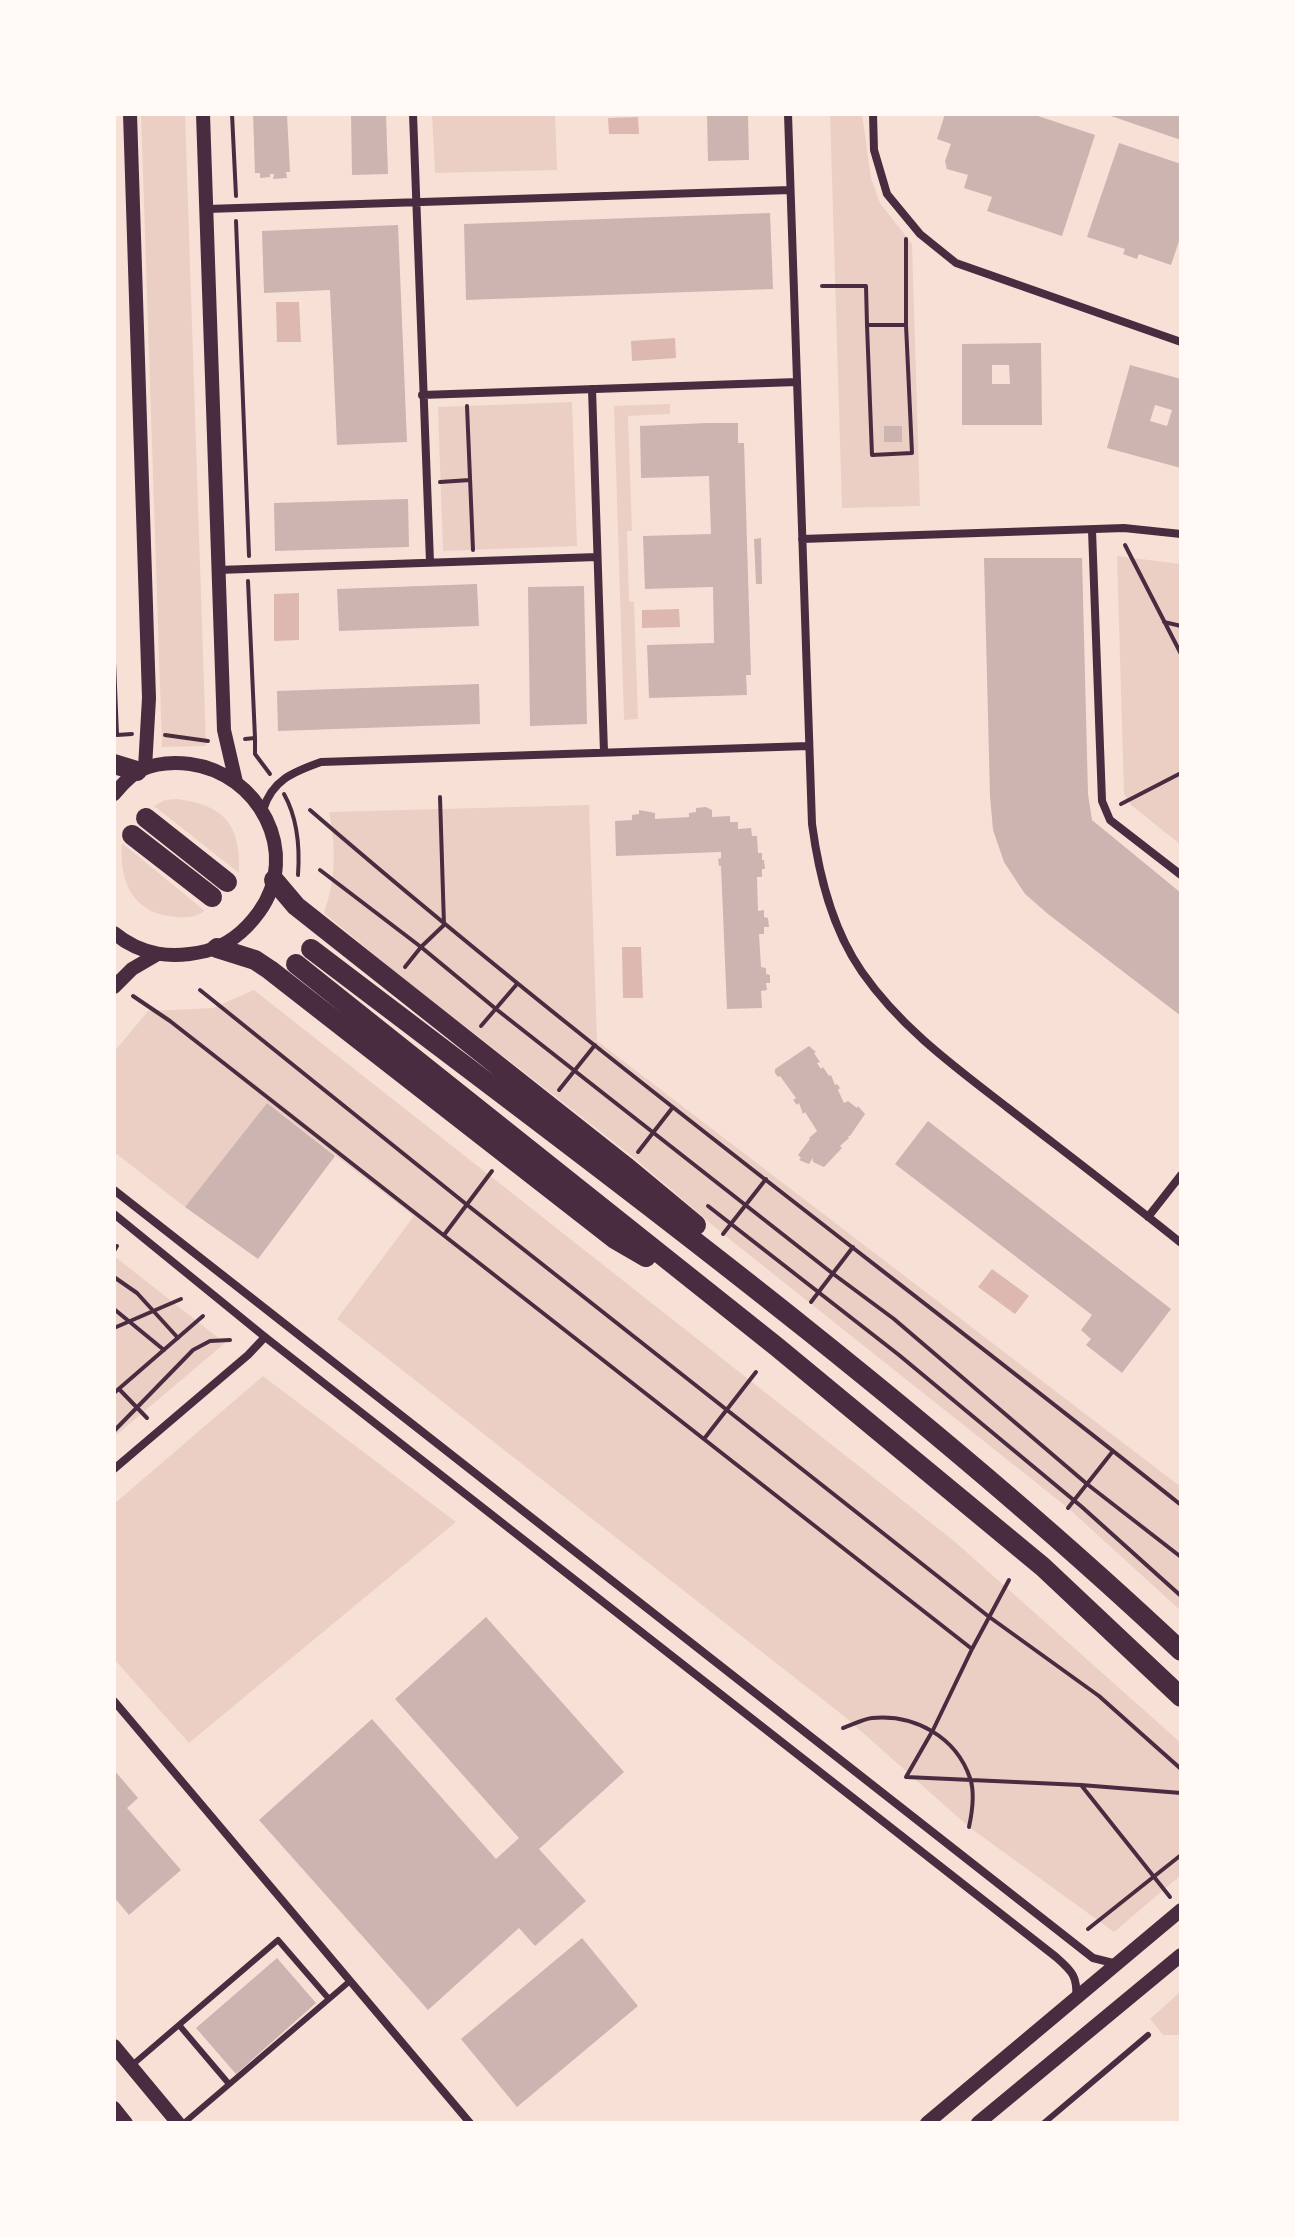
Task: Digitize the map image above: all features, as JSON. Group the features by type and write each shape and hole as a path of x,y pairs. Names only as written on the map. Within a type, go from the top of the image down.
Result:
{"main road":[{"path":"114,764 141,770"},
{"path":"146,818 227,882"},
{"path":"132,835 212,897"},
{"path":"274,880 296,906 637,1175 715,1242 741,1276"},
{"path":"217,948 255,960 270,970 615,1239 661,1266 683,1274"},
{"path":"311,949 741,1276 1062,1543 1181,1651"},
{"path":"296,964 789,1357 1043,1567 1181,1697"}],"street":[{"path":"130,114 149,698 141,770"},
{"path":"203,114 224,730 236,782"},
{"path":"413,114 430,562"},
{"path":"788,114 812,824 818,871 838,930 861,971 890,1008 928,1046 1181,1243"},
{"path":"873,114 874,150 887,194 920,234 956,263 1181,342"},
{"path":"207,209 790,190"},
{"path":"422,395 797,382"},
{"path":"592,389 604,752"},
{"path":"802,539 1150,529 1181,534"},
{"path":"1092,530 1102,801 1110,820 1181,875"},
{"path":"217,570 597,557"},
{"path":"263,810 276,782 321,762 808,746"},
{"path":"114,794 141,770 179,763 202,766 236,782 250,794 263,810 276,844 274,880 266,902 254,920 236,937 217,948 181,955 156,955 128,944 114,933"},
{"path":"114,987 132,969 156,955"},
{"path":"1148,1217 1181,1175"},
{"path":"114,1190 1093,1958 1117,1964"},
{"path":"114,1214 265,1337 1056,1957 1074,1972 1078,1982 1076,1998"},
{"path":"114,1469 265,1337"},
{"path":"114,1701 470,2123"},
{"path":"927,2123 1181,1910"},
{"path":"978,2123 1181,1955"},
{"path":"114,2046 181,2123"},
{"path":"114,2108 126,2123"}],"lane":[{"path":"131,2066 278,1940 329,1999"},
{"path":"181,2123 350,1981"},
{"path":"179,2025 229,2084"},
{"path":"1044,2123 1148,2035"}],"path":[{"path":"232,114 236,199"},
{"path":"236,222 248,560"},
{"path":"822,286 866,286 872,455 912,453 906,325 906,225"},
{"path":"867,325 906,325"},
{"path":"467,404 473,553"},
{"path":"438,482 470,480"},
{"path":"1125,545 1181,654"},
{"path":"248,578 255,754 273,778"},
{"path":"1164,622 1181,626"},
{"path":"114,662 117,735 130,734"},
{"path":"165,735 207,741"},
{"path":"243,739 255,738"},
{"path":"1121,804 1181,773"},
{"path":"399,975 444,925 440,797"},
{"path":"287,798 300,849 298,879"},
{"path":"310,810 517,984 1181,1505"},
{"path":"320,870 894,1319 1087,1484 1181,1557"},
{"path":"396,961 411,973"},
{"path":"475,1034 517,984"},
{"path":"200,990 988,1616 1099,1696 1181,1769"},
{"path":"133,996 170,1021 972,1649"},
{"path":"469,1019 480,1028"},
{"path":"554,1096 595,1045"},
{"path":"559,1090 570,1098"},
{"path":"633,1157 673,1107"},
{"path":"444,1235 492,1171"},
{"path":"723,1234 766,1179"},
{"path":"707,1205 819,1291 1073,1500 1181,1596"},
{"path":"811,1302 853,1247"},
{"path":"114,1277 137,1293 178,1338"},
{"path":"114,1328 181,1299"},
{"path":"114,1309 164,1350"},
{"path":"114,1393 203,1316"},
{"path":"114,1431 193,1350 210,1341 230,1340"},
{"path":"704,1439 756,1372"},
{"path":"119,1389 147,1418"},
{"path":"1068,1508 1113,1451"},
{"path":"1009,1580 906,1777 1181,1793"},
{"path":"843,1728 870,1718 903,1719 933,1730 951,1745 971,1779 969,1827"},
{"path":"1081,1785 1170,1897"},
{"path":"1088,1929 1181,1855"}],"shaded area":[{"path":"141,114 185,114 206,746 162,747"},
{"path":"432,114 555,114 557,170 435,173"},
{"path":"830,114 862,114 871,178 880,203 912,244 920,506 842,508"},
{"path":"638,117 639,134 609,134 608,118"},
{"path":"276,302 299,302 301,342 277,342"},
{"path":"675,338 676,358 632,361 631,341"},
{"path":"572,402 577,546 443,551 438,407"},
{"path":"670,404 670,414 628,416 632,531 627,531 629,601 634,602 638,719 624,720 614,406"},
{"path":"1117,556 1181,564 1181,845 1131,805 1124,794"},
{"path":"299,593 299,640 274,641 274,594"},
{"path":"679,609 680,627 642,628 642,610"},
{"path":"177,799 207,806 226,820 237,842 239,873 154,806 165,800"},
{"path":"589,805 597,1041 1181,1487 1181,1611 1068,1508 723,1234 633,1157 324,913 334,863 329,812"},
{"path":"122,843 205,911 192,917 178,917 155,913 144,907 125,879"},
{"path":"622,947 641,947 643,998 623,998"},
{"path":"254,990 954,1541 1181,1743 1181,1875 1114,1932 969,1827 845,1717 337,1319 414,1216 267,1103 185,1207 114,1152 114,1052 148,1011 213,1008"},
{"path":"114,1256 225,1343 114,1437"},
{"path":"992,1269 1029,1296 1015,1314 978,1287"},
{"path":"263,1376 456,1522 189,1743 114,1659 114,1504"},
{"path":"1181,1991 1181,2035 1163,2035 1150,2019"}],"building":[{"path":"253,114 287,114 290,172 286,172 287,178 273,179 274,174 270,174 270,177 260,178 260,173 255,173"},
{"path":"351,114 386,114 388,174 352,175"},
{"path":"707,114 748,114 749,160 708,161"},
{"path":"945,114 1032,114 1095,135 1062,236 987,211 992,197 964,188 968,175 947,169 945,161 951,144 937,139"},
{"path":"1181,114 1181,140 1111,116"},
{"path":"1119,143 1181,164 1181,235 1171,265 1139,254 1137,259 1123,254 1125,249 1087,237"},
{"path":"770,213 773,289 466,300 464,224"},
{"path":"398,225 407,442 337,445 330,290 264,293 262,231"},
{"path":"1041,343 1042,425 962,425 962,344","holes":["992,365 1009,365 1010,384 992,384"]},
{"path":"1130,365 1181,379 1181,468 1107,448","holes":["1155,405 1172,410 1167,426 1150,421"]},
{"path":"738,423 738,443 744,443 751,675 746,675 747,695 649,698 647,645 714,643 713,587 645,589 643,536 711,534 709,476 641,478 640,426"},
{"path":"884,426 902,426 902,442 884,442"},
{"path":"408,499 409,547 275,551 274,503"},
{"path":"761,538 762,584 756,584 754,539"},
{"path":"984,558 1082,558 1088,794 1092,820 1181,893 1181,1016 1025,894 1004,862 993,830 990,796"},
{"path":"477,584 479,626 339,631 337,589"},
{"path":"584,586 587,724 530,726 528,587"},
{"path":"479,684 480,724 278,731 277,691"},
{"path":"696,808 712,810 712,817 730,816 730,822 738,822 738,829 751,828 752,836 757,836 758,853 762,853 764,860 762,877 757,877 758,911 764,910 769,927 764,927 764,934 759,934 761,967 766,968 766,974 770,975 770,983 766,983 767,990 761,991 762,1008 727,1009 721,866 718,859 721,852 616,856 615,821 632,820 632,815 639,814 639,810 655,813 655,819 689,817 689,813 696,812"},
{"path":"809,1046 816,1052 821,1069 823,1067 840,1088 838,1090 844,1103 848,1101 858,1106 865,1114 840,1146 842,1148 824,1167 813,1162 813,1158 809,1164 799,1160 798,1155 817,1131 775,1073 775,1069"},
{"path":"267,1103 335,1156 258,1259 185,1207"},
{"path":"928,1121 1171,1309 1122,1373 1086,1345 1091,1339 1081,1330 1092,1315 895,1164"},
{"path":"486,1617 624,1772 539,1849 586,1901 535,1946 519,1928 428,2010 259,1820 372,1719 496,1859 519,1838 395,1699"},
{"path":"114,1770 138,1798 127,1808 181,1870 129,1915 114,1897"},
{"path":"582,1938 638,2006 517,2107 461,2039"},
{"path":"277,1958 316,2003 236,2074 196,2028"}]}
